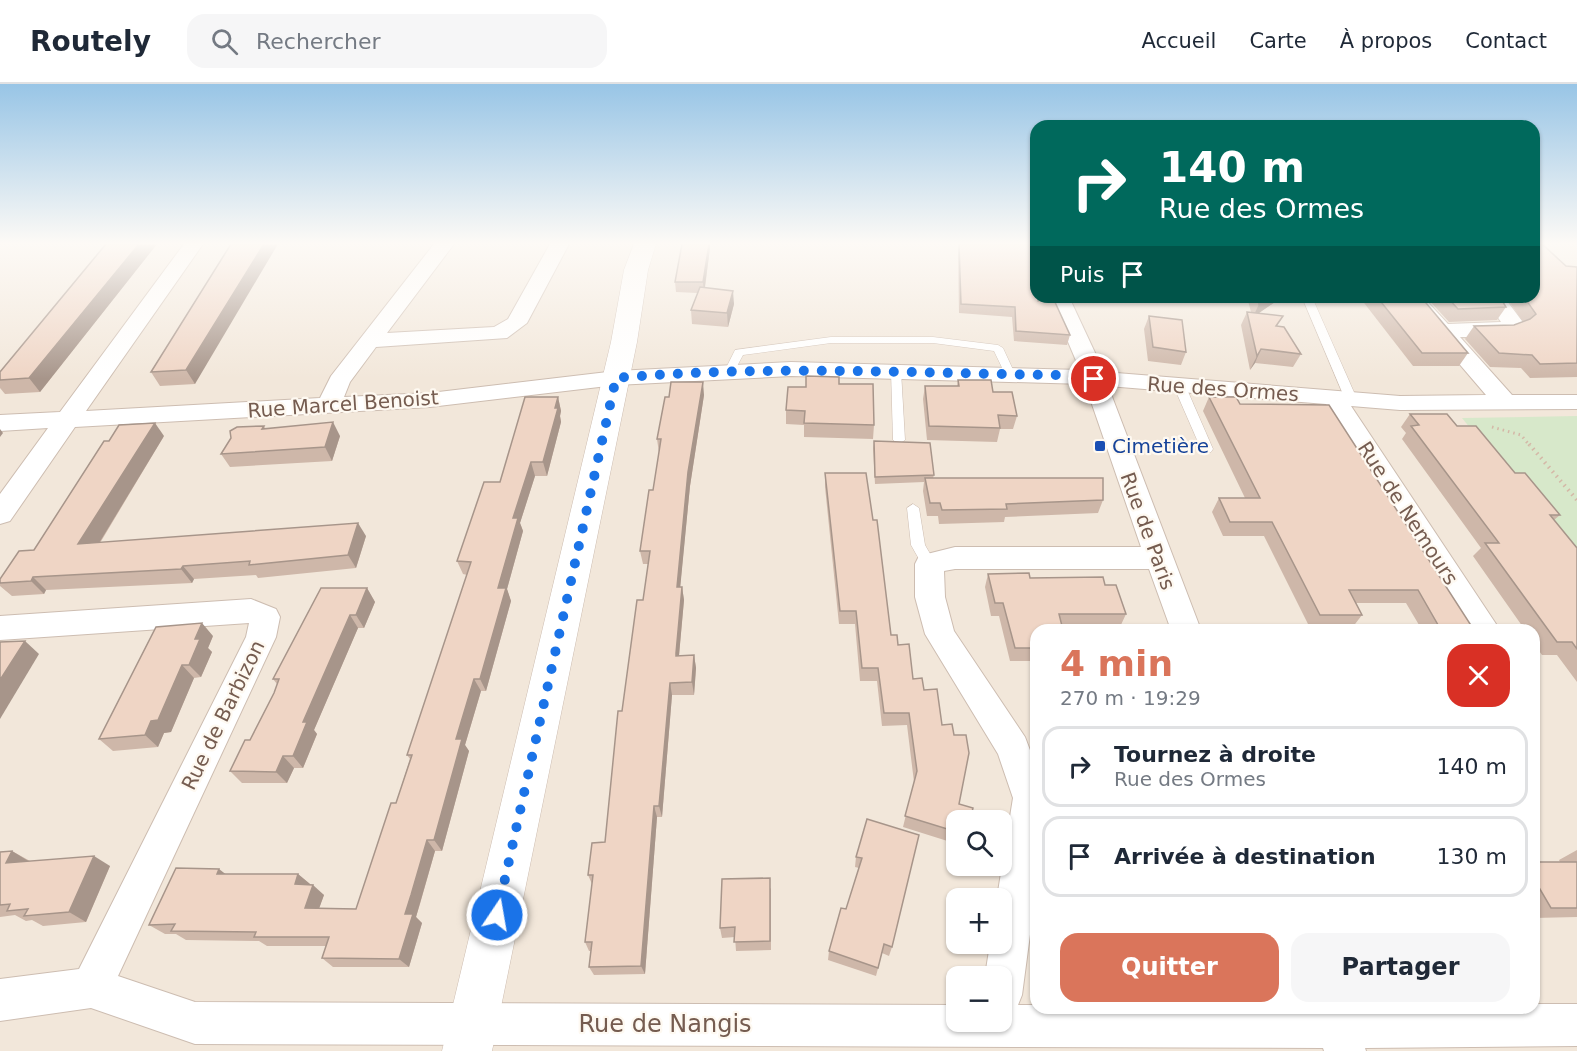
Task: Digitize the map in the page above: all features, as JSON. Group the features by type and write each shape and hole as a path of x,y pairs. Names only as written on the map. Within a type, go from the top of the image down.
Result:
{"street":[{"path":"0,514 161,289"},
{"path":"329,405 339,381 410,289"},
{"path":"370,341 499,333 516,323 534,289"},
{"path":"470,1038 616,378 632,289"},
{"name":"Rue de Paris","path":"1062,303 1086,353 1184,624"},
{"path":"1417,303 1506,403"},
{"path":"1442,331 1500,330 1514,325 1498,303"},
{"name":"Rue des Ormes","path":"616,378 730,370 896,371 1094,379 1400,403 1577,402"},
{"name":"Rue Marcel Benoist","path":"0,423 430,400 616,378"},
{"name":"Rue de Nemours","path":"1341,398 1481,624"},
{"path":"1030,795 1013,748 940,633 930,597 929,564 955,558 1158,558"},
{"name":"Rue de Barbizon","path":"0,628 251,611 265,617 261,636 91,988"},
{"path":"1006,966 1030,805"},
{"name":"Rue de Nangis","path":"0,1000 91,988 195,1023 470,1038 946,1016"},
{"name":"Rue de Nangis","path":"1012,1015 1337,1029 1515,1017 1577,1025"}],"lane":[{"path":"1309,303 1341,398"},
{"path":"730,370 739,352 831,340 933,340 998,348 1010,374"},
{"path":"896,371 899,440"},
{"path":"1180,387 1207,449"},
{"path":"913,508 918,545 929,564"}],"path":[{"path":"1455,402 1476,423 1521,435 1577,500"}],"shaded area":[{"path":"0,289 1030,289 1030,303 1540,303 1540,289 1577,289 1577,1051 0,1051"}],"green space":[{"path":"1577,416 1577,560 1462,418"}],"building":[{"path":"69,289 102,289 29,378 0,380 0,372"},
{"path":"203,289 236,289 186,370 151,372"},
{"path":"699,289 733,291 727,313 691,310"},
{"path":"961,289 1030,289 1030,303 1055,303 1070,335 1016,331 1015,307 961,304"},
{"path":"1540,289 1577,289 1577,363 1540,364 1532,355 1499,353 1474,326 1514,325 1536,314 1528,303 1540,303"},
{"path":"1382,303 1426,303 1468,353 1422,353"},
{"path":"1452,303 1504,303 1506,307 1458,309"},
{"path":"1247,312 1283,316 1276,326 1284,327 1301,354 1261,349 1257,356"},
{"path":"1149,316 1182,320 1186,352 1153,347"},
{"path":"806,376 839,377 839,384 873,384 874,425 804,423 805,411 786,410 788,387 806,387"},
{"path":"958,380 991,380 993,392 1012,392 1017,416 998,415 1000,428 929,426 925,386 959,386"},
{"path":"671,382 703,382 688,472 677,587 682,587 676,656 694,655 692,682 670,683 659,806 654,806 641,966 589,967 592,942 585,942 593,875 588,875 592,843 605,842 618,711 622,711 637,600 643,600 650,551 640,551 649,490 653,490 661,439 657,439 665,397 669,397"},
{"path":"525,397 558,397 555,408 558,408 543,462 531,462 513,518 518,518 498,588 506,588 480,679 474,679 456,739 462,739 434,840 427,840 405,914 413,914 399,959 322,958 329,937 254,937 256,932 171,931 175,924 149,925 176,868 219,869 217,874 298,874 295,884 313,885 305,908 356,909 391,803 396,803 412,755 407,755 471,562 457,561 484,482 500,482"},
{"path":"1209,397 1236,397 1240,404 1329,405 1470,624 1438,624 1418,590 1349,590 1362,615 1320,615 1272,522 1230,522 1219,498 1260,498"},
{"path":"1410,414 1447,414 1457,426 1476,426 1515,473 1525,473 1560,515 1550,515 1577,548 1577,649 1572,642 1557,642 1485,543 1499,543 1411,426 1419,425"},
{"path":"333,422 325,447 221,454 231,438 230,431 237,427 264,426 262,429"},
{"path":"155,423 78,544 358,523 348,555 249,565 250,561 183,566 181,569 33,577 31,581 0,583 0,579 19,551 34,550 104,441 109,441 119,425"},
{"path":"874,441 930,443 934,475 875,477"},
{"path":"825,473 866,473 873,520 877,520 891,635 897,635 898,645 909,644 913,679 922,678 924,690 937,689 942,725 952,724 954,735 966,735 969,753 959,804 973,808 972,810 946,810 946,829 905,816 917,771 909,713 884,713 878,668 862,668 856,611 840,611"},
{"path":"925,478 1103,478 1103,500 1006,504 1007,509 942,510 940,503 930,503"},
{"path":"1029,573 1030,578 1103,577 1105,585 1116,585 1126,614 1059,614 1062,624 1030,624 1030,648 1015,648 1003,603 995,603 988,574"},
{"path":"321,588 367,588 356,615 350,615 303,722 307,722 293,756 283,756 276,772 230,771 245,740 250,740 274,693 279,679 273,679"},
{"path":"202,623 195,639 200,639 189,665 182,665 158,720 151,721 145,735 99,739 156,627"},
{"path":"25,641 0,680 0,642"},
{"path":"867,819 919,835 892,947 884,944 878,968 829,951 841,908 846,909 862,858 856,857"},
{"path":"12,851 6,863 94,856 69,912 24,916 28,909 7,911 10,904 0,905 0,852"},
{"path":"1540,862 1577,862 1577,908 1551,908 1540,889"},
{"path":"770,878 770,941 734,942 735,927 720,928 722,879"}],"place":[{"name":"Cimetière","path":"1100,446"}],"route":[{"path":"497,915 616,378 730,370 791,369 1055,375 1094,379"}]}
